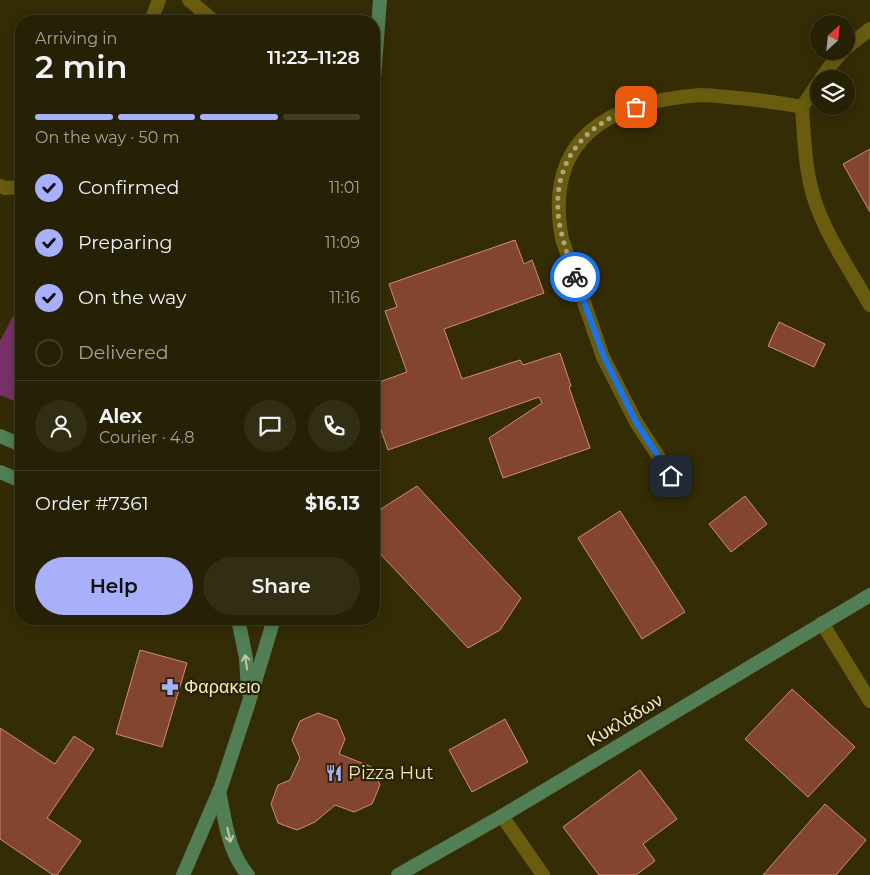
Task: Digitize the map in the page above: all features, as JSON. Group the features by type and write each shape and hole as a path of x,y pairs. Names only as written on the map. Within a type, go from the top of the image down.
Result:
{"main road":[{"path":"379,15 380,0"},
{"path":"0,436 15,442"},
{"path":"0,472 15,478"},
{"name":"Κυκλάδων","path":"398,875 502,816 870,595"},
{"path":"239,625 246,658 248,705"},
{"path":"183,875 219,791 272,625"},
{"path":"219,791 231,846 238,863 248,875"}],"street":[{"path":"153,15 158,0"},
{"path":"189,0 207,15"},
{"path":"855,41 870,29"},
{"path":"827,70 835,60"},
{"path":"671,476 636,422 604,357 562,239 558,219 558,197 565,166 573,151 590,131 604,120 649,102 702,95 761,99 802,107"},
{"path":"810,95 802,107 805,148 813,195 830,235 870,304"},
{"path":"0,186 15,187"},
{"path":"822,623 870,701"},
{"path":"502,816 543,875"}],"shaded area":[{"path":"13,316 15,317 15,401 0,395 0,341"}],"building":[{"path":"870,149 870,212 843,164"},
{"path":"515,240 524,264 532,260 544,293 444,329 462,379 520,360 523,365 560,353 571,386 569,387 590,448 503,478 489,438 542,403 539,397 388,450 380,427 380,382 407,372 385,311 397,307 389,284"},
{"path":"779,322 825,344 814,367 768,346"},
{"path":"417,486 521,598 500,630 468,648 380,553 381,509"},
{"path":"745,496 767,524 731,552 709,524"},
{"path":"620,511 685,612 642,639 578,538"},
{"path":"140,650 187,663 162,747 116,734"},
{"path":"792,689 855,747 808,797 745,739"},
{"name":"Pizza Hut","path":"318,713 337,720 345,739 339,754 372,767 380,785 372,804 354,812 335,805 315,822 297,830 278,823 271,804 278,785 290,780 300,758 292,740 300,721"},
{"path":"505,719 528,762 472,792 449,750"},
{"path":"0,728 55,764 74,736 94,749 47,818 81,841 57,875 53,875 0,839"},
{"path":"640,770 677,819 643,844 655,861 636,875 599,875 563,827"},
{"path":"825,804 866,840 836,875 763,875"}],"way so far":[{"path":"575,277 562,239 558,219 558,197 565,166 573,151 590,131 604,120 636,107"}],"place":[{"name":"Φαρακειο","path":"170,687"},
{"name":"Pizza Hut","path":"334,773"}],"route":[{"path":"575,277 604,357 636,422 671,476"}]}
